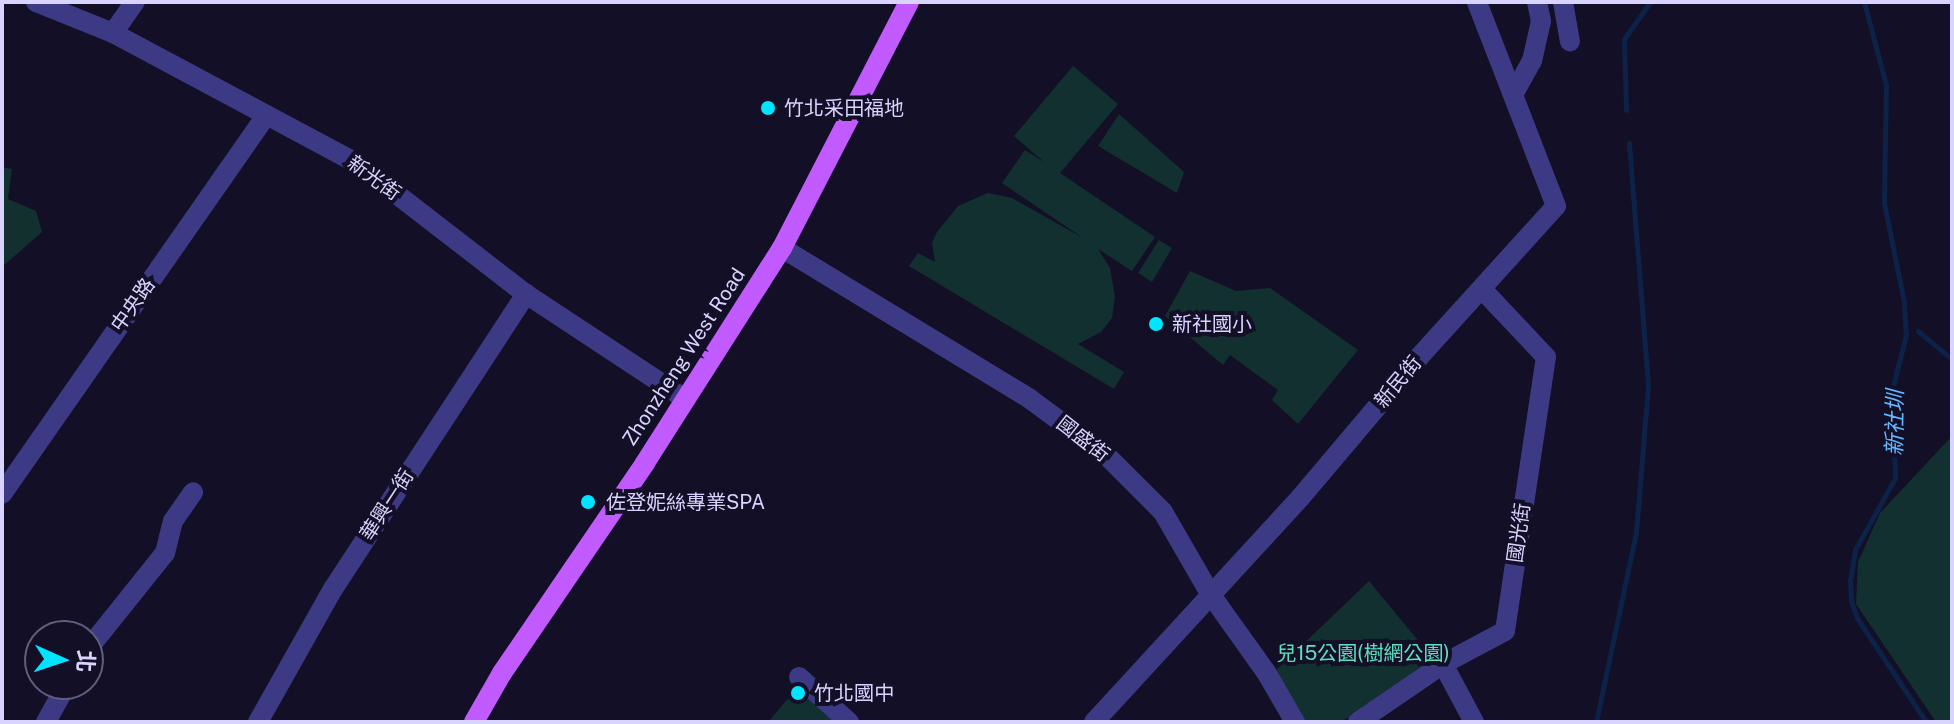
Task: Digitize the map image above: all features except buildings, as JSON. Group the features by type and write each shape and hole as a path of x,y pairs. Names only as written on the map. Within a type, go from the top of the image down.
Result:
{"main road":[{"name":"Zhonzheng West Road","path":"474,722 502,673 782,248 909,2"}],"street":[{"name":"新光街","path":"36,2 113,33 355,162 526,294 685,399"},
{"path":"113,33 135,2"},
{"name":"新民街","path":"1094,722 1211,595 1556,206 1477,2"},
{"path":"1514,93 1532,61 1541,21 1537,2"},
{"path":"1563,2 1570,41"},
{"name":"中央路","path":"2,494 266,116"},
{"name":"國盛街","path":"782,248 1030,399 1107,456 1163,512 1211,595 1266,672 1295,722"},
{"name":"國光街","path":"1358,722 1443,664 1505,631 1546,357 1482,289"},
{"name":"華興一街","path":"258,722 333,589 526,294"},
{"path":"104,629 165,553 173,521 193,492"},
{"path":"1443,664 1474,722"},
{"path":"799,677 849,722"},
{"path":"46,722 58,700"}],"green space":[{"path":"1073,66 1118,104 1060,173 1155,237 1132,271 1098,249 1110,268 1115,297 1112,318 1101,332 1078,344 1124,372 1114,389 909,266 918,253 935,262 932,243 937,232 958,206 988,193 1012,198 1083,238 1002,183 1025,150 1044,162 1014,136"},
{"path":"1119,114 1184,172 1177,193 1098,146"},
{"path":"2,167 12,169 8,199 36,211 42,232 2,267"},
{"path":"1159,240 1172,248 1152,282 1138,273"},
{"path":"1190,271 1236,291 1270,288 1358,350 1298,424 1272,400 1278,390 1230,355 1223,365 1165,316"},
{"path":"1952,436 1952,722 1936,722 1856,604 1858,562 1880,513"},
{"name":"兒15公園(樹網公園)","path":"1369,581 1435,661 1360,713 1338,722 1302,722 1273,673"},
{"name":"竹北國中","path":"797,688 835,722 768,722"}],"waterway":[{"name":"新社圳","path":"1626,110 1624,39 1650,2"},
{"name":"新社圳","path":"1864,2 1886,85 1884,203 1904,302 1906,335 1892,390 1895,478 1855,550 1850,580 1851,601 1857,618 1926,722"},
{"name":"新社圳","path":"1596,722 1636,532 1648,385 1629,143"},
{"path":"1918,331 1952,359"}],"place":[{"name":"竹北采田福地","path":"768,108"},
{"name":"新社國小","path":"1156,324"},
{"name":"佐登妮絲專業SPA","path":"588,502"},
{"name":"竹北國中","path":"798,693"}]}
